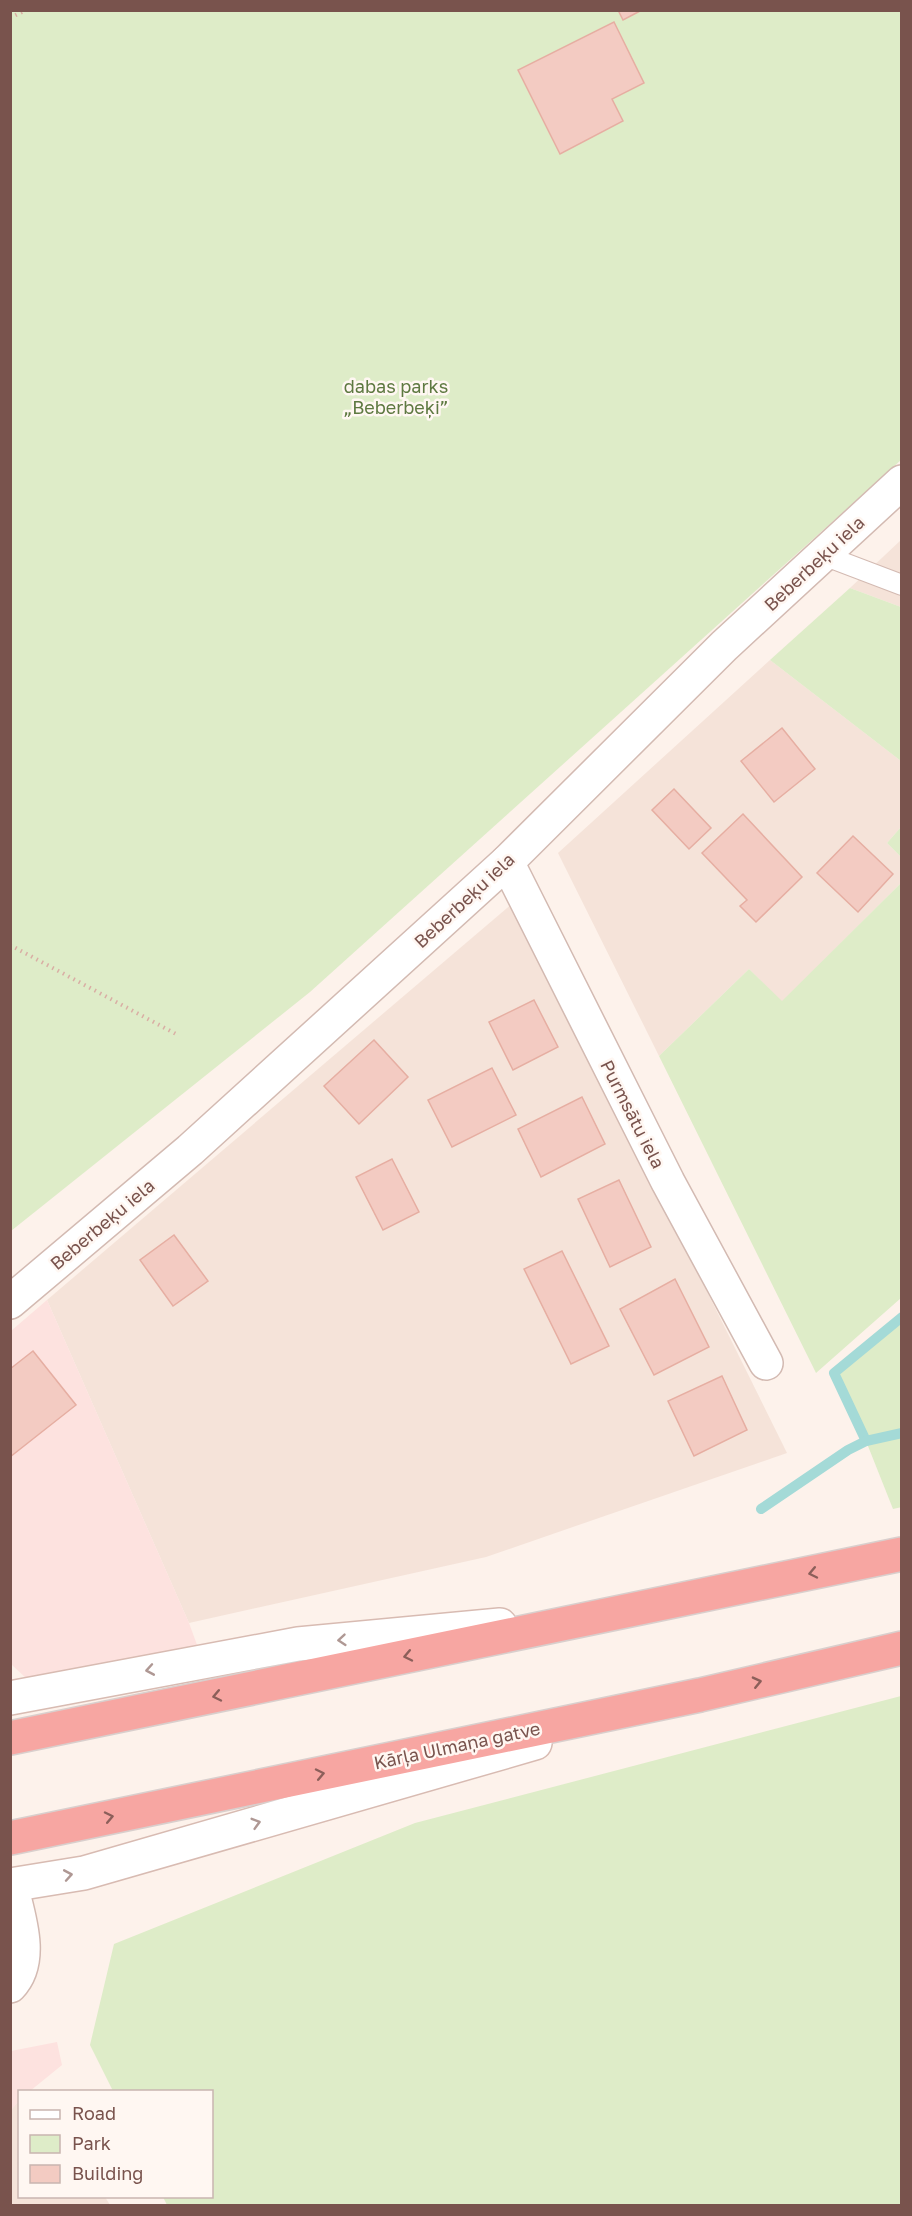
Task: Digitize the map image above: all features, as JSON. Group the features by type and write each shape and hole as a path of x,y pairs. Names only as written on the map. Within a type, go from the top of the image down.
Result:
{"highway":[{"path":"10,1738 902,1554"},
{"name":"Kārļa Ulmaņa gatve","path":"10,1838 700,1695 902,1648"}],"street":[{"name":"Beberbeķu iela","path":"10,1302 190,1150 507,862 724,646 902,482"},
{"name":"Purmsātu iela","path":"507,862 668,1182 766,1363"},
{"path":"10,1698 298,1644 610,1615"},
{"path":"10,1986 18,1979 24,1940 11,1885 84,1873 700,1695"}],"lane":[{"path":"823,555 902,585"}],"path":[{"path":"10,18 26,10"},
{"path":"10,945 176,1034"}],"shaded area":[{"path":"901,540 901,607 850,588"},
{"path":"770,660 901,761 901,827 887,843 901,857 901,883 782,1002 749,969 659,1056 558,853"},
{"path":"514,902 787,1453 486,1557 189,1623 47,1300"},
{"path":"47,1300 189,1623 200,1653 27,1679 11,1664 11,1331"},
{"path":"57,2042 62,2065 31,2090 18,2090 18,2102 11,2110 11,2051"},
{"path":"18,2102 18,2198 106,2198 110,2205 11,2205 11,2110"}],"green space":[{"name":"dabas parks „Beberbeķi”","path":"11,11 901,11 901,460 310,992 11,1231"},
{"path":"850,588 901,607 901,761 770,660"},
{"path":"901,827 901,857 887,843"},
{"path":"901,883 901,1298 816,1373 659,1056 749,969 782,1001"},
{"path":"901,1317 902,1507 893,1509 866,1441 834,1373"},
{"path":"901,1696 901,2205 167,2205 164,2198 213,2198 213,2090 112,2090 90,2045 114,1944 415,1823"}],"building":[{"path":"618,10 642,10 623,20"},
{"path":"614,22 644,83 612,99 623,121 560,154 518,70"},
{"path":"782,728 815,769 774,802 741,761"},
{"path":"674,789 711,828 689,849 652,810"},
{"path":"743,814 802,877 756,922 740,906 747,900 702,853"},
{"path":"853,836 893,874 858,912 817,873"},
{"path":"534,1000 558,1047 513,1070 489,1022"},
{"path":"374,1040 408,1077 359,1124 324,1086"},
{"path":"492,1068 516,1115 452,1147 428,1100"},
{"path":"582,1097 605,1144 541,1177 518,1129"},
{"path":"392,1159 419,1212 383,1230 356,1177"},
{"path":"619,1180 651,1247 610,1267 578,1199"},
{"path":"174,1235 208,1281 173,1306 140,1260"},
{"path":"562,1251 609,1346 571,1364 524,1269"},
{"path":"675,1279 709,1347 654,1375 620,1309"},
{"path":"33,1351 76,1405 10,1457 10,1369"},
{"path":"722,1376 747,1430 694,1456 668,1401"}],"waterway":[{"path":"866,1441 834,1373 902,1317"},
{"path":"761,1509 848,1450 866,1441 902,1433"}]}
